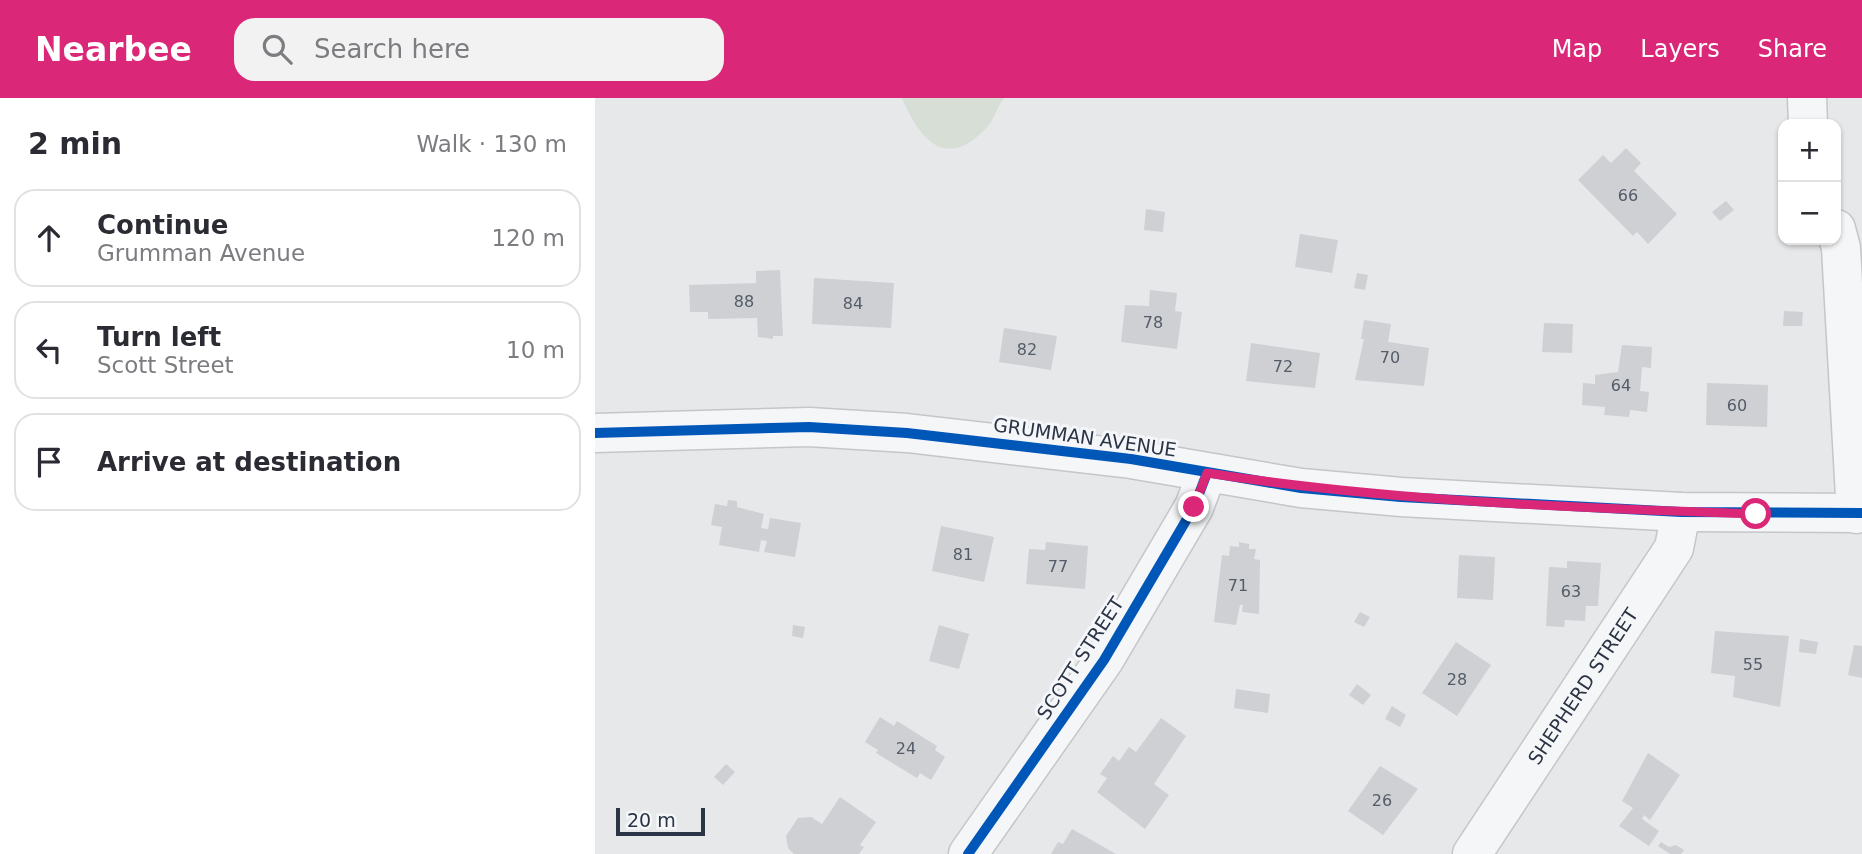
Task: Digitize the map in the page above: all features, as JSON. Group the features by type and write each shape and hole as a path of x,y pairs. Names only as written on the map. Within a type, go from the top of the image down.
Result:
{"street":[{"path":"1807,98 1808,119"},
{"path":"1840,245 1859,514"},
{"name":"GRUMMAN AVENUE","path":"595,433 809,427 894,432 1131,459 1301,488 1401,497 1681,512 1859,514"},
{"name":"SCOTT STREET","path":"968,854 1104,660 1194,507 1207,473"},
{"name":"SHEPHERD STREET","path":"1472,854 1674,548 1681,512"}],"shaded area":[{"path":"902,98 1004,98 987,127 972,140 959,147 947,149 936,145 917,127"}],"building":[{"path":"1626,148 1641,163 1634,171 1677,214 1648,244 1637,232 1633,236 1578,180 1603,155 1611,163"},
{"path":"1726,201 1734,210 1720,221 1712,212"},
{"path":"1146,209 1165,212 1163,232 1144,230"},
{"path":"1300,234 1338,240 1332,273 1295,267"},
{"path":"780,270 783,336 773,336 773,339 758,337 757,318 708,319 708,312 690,312 689,285 756,283 756,271"},
{"path":"1357,273 1368,275 1365,290 1354,288"},
{"path":"814,278 894,283 891,328 812,324"},
{"path":"1150,290 1177,293 1175,311 1182,312 1177,349 1121,342 1125,305 1149,306"},
{"path":"1784,311 1803,312 1802,326 1783,326"},
{"path":"1364,320 1391,324 1388,342 1429,348 1424,386 1355,380 1364,339 1361,339"},
{"path":"1544,323 1573,324 1572,353 1542,352"},
{"path":"1004,328 1057,336 1051,370 999,362"},
{"path":"1251,343 1320,353 1315,388 1246,381"},
{"path":"1622,345 1652,347 1651,368 1642,367 1640,391 1649,392 1647,412 1630,410 1629,417 1604,415 1605,407 1582,405 1583,383 1595,384 1595,375 1618,372"},
{"path":"1707,383 1768,385 1767,427 1706,425"},
{"path":"728,500 737,501 737,507 764,514 761,528 768,529 770,518 801,523 795,557 764,552 767,541 761,540 759,552 719,545 722,527 711,525 715,504 727,506"},
{"path":"941,526 994,537 984,582 932,571"},
{"path":"1046,542 1088,546 1085,589 1026,584 1029,549 1045,550"},
{"path":"1239,542 1249,544 1249,549 1256,549 1254,559 1260,560 1259,614 1242,612 1243,605 1240,605 1236,625 1214,622 1222,555 1229,556 1230,546 1239,547"},
{"path":"1459,555 1495,557 1493,600 1457,598"},
{"path":"1567,561 1601,563 1598,606 1586,606 1585,621 1565,620 1564,627 1546,626 1549,567 1567,568"},
{"path":"1360,612 1370,617 1364,627 1354,622"},
{"path":"793,625 805,627 803,638 792,636"},
{"path":"939,625 969,634 959,669 929,661"},
{"path":"1715,631 1789,636 1780,707 1733,697 1735,676 1711,673"},
{"path":"1800,639 1818,642 1816,654 1799,652"},
{"path":"1456,642 1491,665 1457,716 1422,693"},
{"path":"1854,645 1862,646 1862,678 1848,675"},
{"path":"1357,684 1371,695 1363,705 1349,695"},
{"path":"1236,689 1270,694 1268,713 1234,708"},
{"path":"1392,706 1406,715 1400,727 1385,719"},
{"path":"880,717 894,726 897,721 937,746 935,750 945,757 931,780 920,773 917,778 876,753 878,750 865,742"},
{"path":"1161,718 1186,736 1154,784 1169,795 1145,829 1097,792 1107,778 1100,774 1113,756 1119,761 1129,747 1136,752"},
{"path":"1648,753 1680,775 1650,820 1644,815 1642,819 1659,831 1649,846 1619,826 1633,808 1622,801"},
{"path":"726,764 735,772 723,785 714,777"},
{"path":"1380,766 1418,789 1383,835 1348,811"},
{"path":"840,797 876,822 860,845 864,847 859,854 794,854 788,848 786,836 798,818 811,817 822,824"},
{"path":"1072,829 1116,854 1051,854 1058,842 1063,844"},
{"path":"1661,842 1684,850 1681,854 1670,854 1658,846"}],"cycle path":[{"path":"595,433 809,427 907,433 1131,459 1301,488 1401,497 1681,512 1862,513"},
{"path":"968,854 1104,660 1194,507 1207,473"}],"route":[{"path":"1194,507 1207,473 1301,488 1401,497 1756,514"}]}
